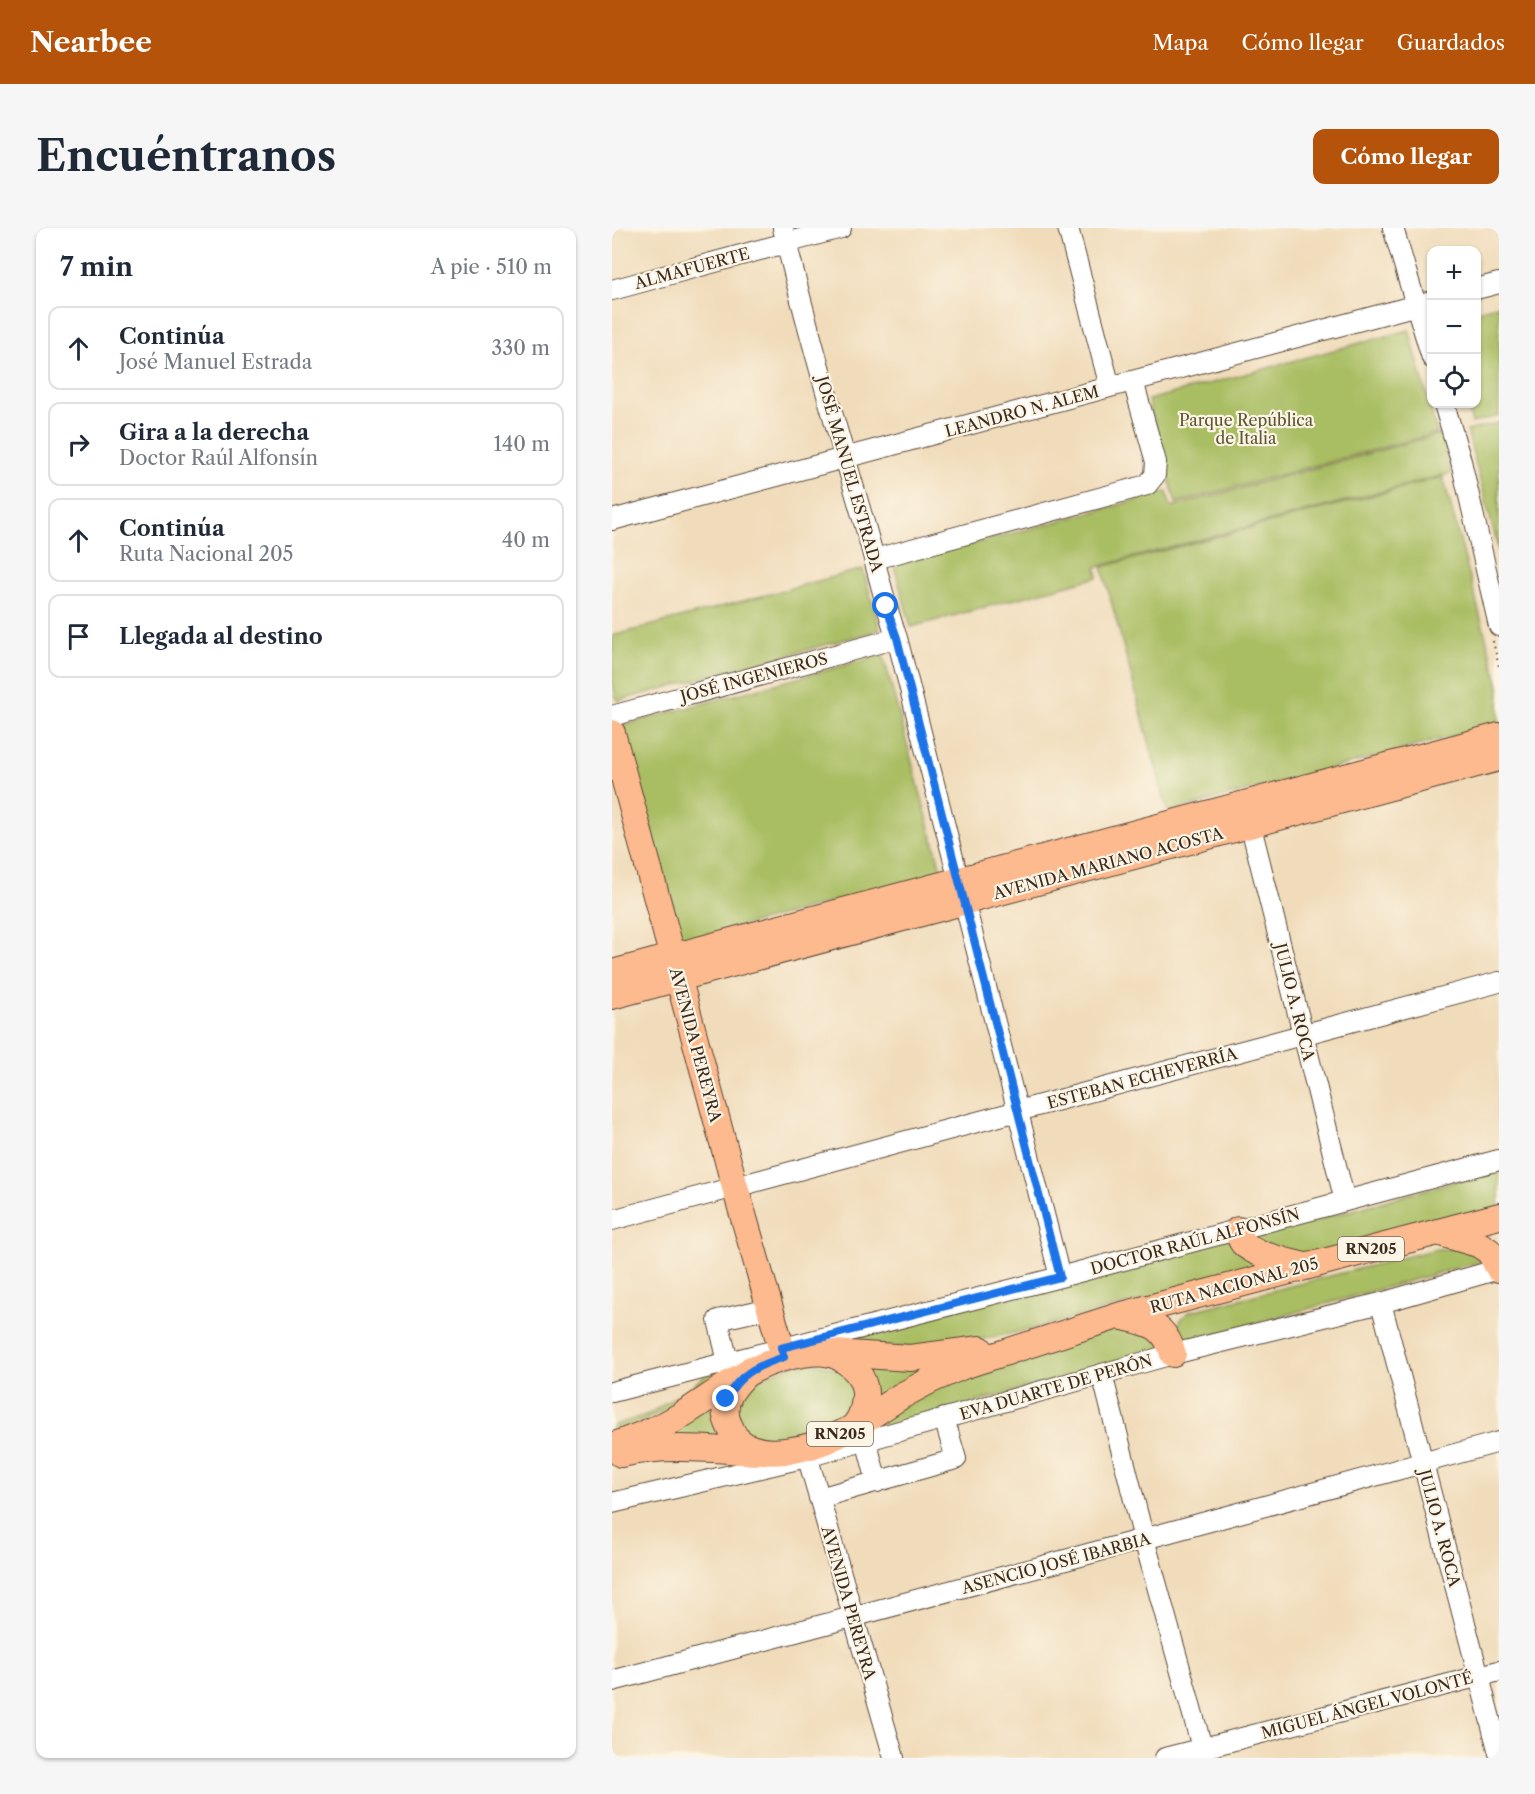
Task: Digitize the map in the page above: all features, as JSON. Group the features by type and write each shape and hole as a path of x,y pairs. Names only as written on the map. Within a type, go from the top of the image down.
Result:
{"main road":[{"name":"AVENIDA PEREYRA","path":"612,733 782,1352"},
{"name":"AVENIDA MARIANO ACOSTA","path":"612,996 675,968 1249,814 1499,736"},
{"name":"AVENIDA MARIANO ACOSTA","path":"1249,814 1499,758"},
{"name":"AVENIDA MARIANO ACOSTA","path":"612,974 675,968"},
{"name":"RUTA NACIONAL 205","path":"612,1456 634,1451 682,1448 773,1453 806,1452 828,1440 860,1433 901,1396 963,1366 1118,1316 1499,1216"},
{"path":"1238,1230 1242,1242 1250,1247 1272,1257 1306,1266"},
{"path":"1437,1232 1478,1244 1489,1251 1499,1269"},
{"path":"1118,1316 1155,1326 1168,1339 1173,1354"},
{"name":"RUTA NACIONAL 205","path":"612,1446 674,1420 739,1365 782,1352 829,1352 910,1358 956,1353 1074,1330"},
{"name":"RN205","path":"829,1352 851,1365 859,1374 864,1385 865,1396 860,1433"},
{"name":"RUTA NACIONAL 205","path":"739,1365 733,1386 726,1399 726,1419 736,1439 747,1446 773,1453"}],"street":[{"name":"ALMAFUERTE","path":"612,290 785,235 841,228"},
{"path":"1068,228 1110,387"},
{"path":"1393,228 1424,303 1430,354"},
{"name":"JOSÉ MANUEL ESTRADA","path":"785,235 886,606 897,638 1060,1277"},
{"path":"1481,288 1499,283"},
{"name":"LEANDRO N. ALEM","path":"612,520 1424,303"},
{"path":"875,559 1147,485 1155,475 1156,462 1133,381"},
{"path":"1445,408 1461,461 1499,626"},
{"name":"JOSÉ INGENIEROS","path":"612,716 897,638"},
{"name":"JULIO A. ROCA","path":"1249,814 1345,1201"},
{"name":"ESTEBAN ECHEVERRÍA","path":"612,1220 1499,982"},
{"name":"DOCTOR RAÚL ALFONSÍN","path":"782,1352 1499,1160"},
{"name":"EVA DUARTE DE PERÓN","path":"860,1433 944,1418 1173,1354 1381,1303 1499,1269"},
{"name":"JULIO A. ROCA","path":"1381,1303 1499,1753"},
{"path":"612,1392 739,1365 718,1320 770,1308"},
{"path":"1102,1374 1144,1539 1203,1753"},
{"path":"819,1498 956,1459 944,1418"},
{"path":"860,1433 877,1482"},
{"name":"ASENCIO JOSÉ IBARBIA","path":"612,1681 1499,1442"},
{"path":"612,1503 806,1452"},
{"name":"AVENIDA PEREYRA","path":"806,1452 894,1758"},
{"name":"MIGUEL ÁNGEL VOLONTÉ","path":"1165,1758 1203,1753 1499,1671"}],"green space":[{"path":"1499,305 1499,416 1472,423 1468,408 1481,408 1481,310"},
{"name":"Parque República de Italia","path":"1409,330 1427,396 1427,408 1430,408 1437,433 1176,503 1148,400"},
{"path":"1499,423 1499,551 1467,431"},
{"path":"1441,434 1452,473 1096,567 1098,577 911,627 894,565 1167,492 1171,507"},
{"path":"1443,477 1499,686 1499,724 1168,812 1102,567"},
{"path":"863,569 880,630 617,701 612,682 612,636"},
{"path":"883,655 942,873 682,942 623,725"},
{"path":"1499,1169 1499,1208 1310,1260 1249,1239"},
{"path":"1233,1237 1277,1265 1028,1330 969,1342 922,1348 818,1345"},
{"path":"1461,1248 1486,1260 1202,1338 1188,1339 1177,1332 1180,1321 1188,1312 1437,1249"},
{"path":"1114,1328 1144,1332 1167,1347 837,1443 908,1397"},
{"path":"967,1356 865,1415 863,1370 894,1362"},
{"path":"805,1360 848,1372 857,1407 820,1438 749,1440 732,1406 742,1385"},
{"path":"738,1366 693,1396 640,1423 612,1430 612,1426 649,1414 707,1374"},
{"path":"723,1394 731,1442 631,1444"}],"route":[{"path":"726,1399 733,1386 751,1369 784,1357 781,1348 1060,1277 897,638 886,606"}]}
